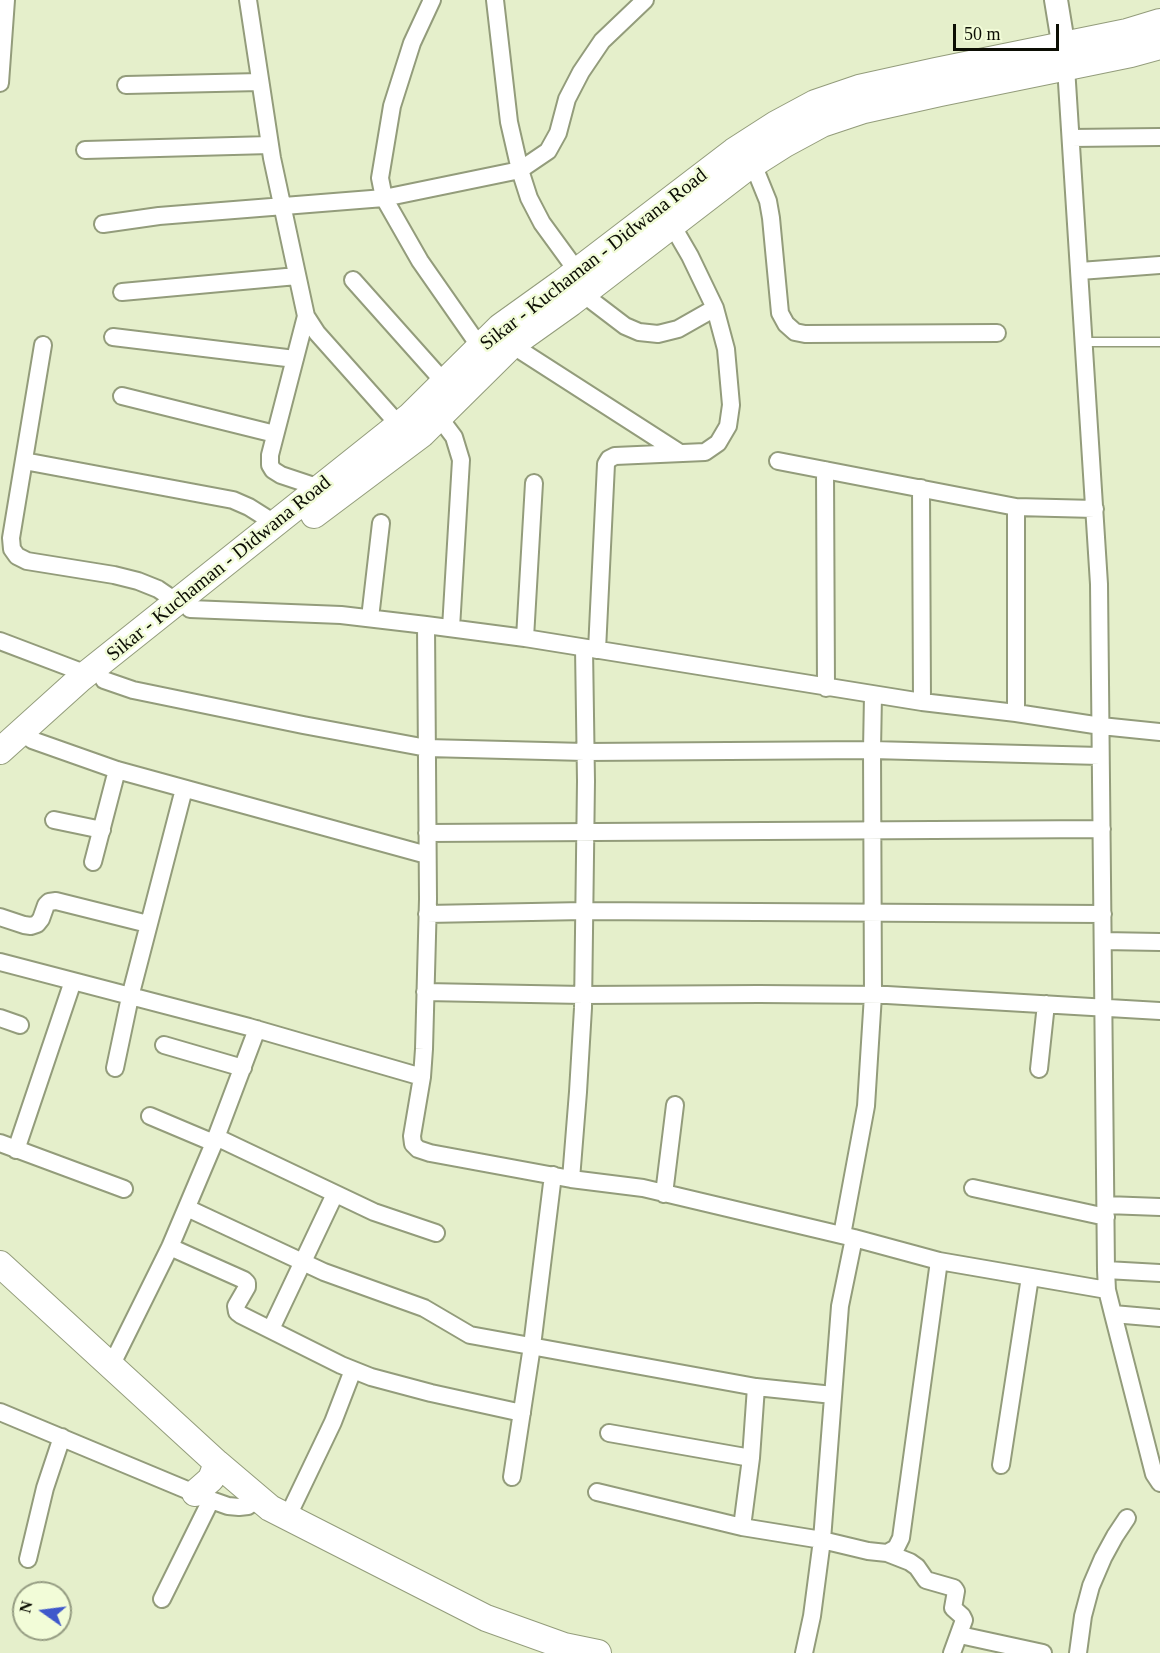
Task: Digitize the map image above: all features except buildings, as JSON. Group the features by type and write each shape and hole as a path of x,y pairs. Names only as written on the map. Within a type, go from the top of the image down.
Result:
{"main road":[{"name":"Sikar - Kuchaman - Didwana Road","path":"184,606 276,524 399,425 500,327 580,282 672,225 753,164 785,144 822,124 864,110 1065,56 1160,22"},
{"name":"Sikar - Kuchaman - Didwana Road","path":"0,751 184,606 422,434 580,282 734,151 776,124 815,103 859,88 1065,56 1131,54 1160,46"},
{"name":"Sikar - Kuchaman - Didwana Road","path":"0,768 32,740 95,677"},
{"path":"0,1264 217,1463 258,1499 287,1518 486,1618 564,1646 598,1653"},
{"path":"203,1497 217,1463"}],"street":[{"path":"0,83 6,0"},
{"path":"248,0 270,145 306,316 317,333 399,425"},
{"path":"432,0 425,10 412,43 392,106 380,178 384,198 420,261 480,347"},
{"path":"495,0 509,122 520,170 529,198 542,223 580,282 625,326 639,332 658,334 678,329 715,308"},
{"path":"103,224 159,216 384,198 520,170 548,151 558,133 567,99 581,72 602,41 645,0"},
{"path":"1056,0 1065,56 1099,584 1107,1290 1154,1474 1160,1483"},
{"path":"126,85 260,82"},
{"path":"1071,138 1160,137"},
{"path":"85,150 270,145"},
{"path":"753,164 768,201 780,313 786,324 795,332 805,334 997,333"},
{"path":"571,1179 583,995 585,752 590,649 606,464 615,456 705,452 718,443 728,426 731,405 726,349 715,308 672,225"},
{"path":"1080,271 1160,265"},
{"path":"122,292 297,276"},
{"path":"353,280 444,382"},
{"path":"306,316 275,434 270,465 281,475 320,488"},
{"path":"113,337 295,359"},
{"path":"43,345 11,538 12,549 17,556 27,561 138,581 158,589 184,606 369,618 450,628 525,638 873,695 1160,732"},
{"path":"512,345 680,453"},
{"path":"122,396 275,434"},
{"path":"439,417 454,437 461,460 450,628"},
{"path":"24,461 233,500 276,524"},
{"path":"778,461 1016,507 1095,509"},
{"path":"825,470 826,688"},
{"path":"525,638 534,483"},
{"path":"921,488 922,702"},
{"path":"1016,507 1016,713"},
{"path":"369,618 381,523"},
{"path":"426,625 427,914 424,1049 422,1077 412,1136 413,1144 418,1149 571,1179 643,1188 939,1261 1107,1290"},
{"path":"0,641 133,690 427,748 585,752 872,750 1100,756"},
{"path":"804,1653 812,1616 822,1540 840,1306 866,1106 873,995 873,695"},
{"path":"32,740 117,770 427,855"},
{"path":"93,862 117,770"},
{"path":"115,1068 148,924 184,789"},
{"path":"54,820 102,830"},
{"path":"427,832 1102,829"},
{"path":"0,917 31,926 37,924 41,919 46,905 56,901 148,924"},
{"path":"427,914 584,911 1103,914"},
{"path":"1103,941 1160,942"},
{"path":"0,962 257,1029 422,1077"},
{"path":"16,1150 73,981"},
{"path":"425,992 583,995 873,995 1160,1011"},
{"path":"1039,1069 1046,1004"},
{"path":"0,1018 20,1025"},
{"path":"111,1366 187,1208 257,1029"},
{"path":"164,1046 243,1068"},
{"path":"664,1194 675,1105"},
{"path":"150,1116 215,1140 390,1218 436,1233"},
{"path":"0,1143 124,1189"},
{"path":"512,1477 532,1346 553,1175"},
{"path":"973,1188 1106,1211 1160,1207"},
{"path":"272,1329 336,1194"},
{"path":"187,1208 324,1272 424,1308 470,1335 756,1387 833,1395"},
{"path":"170,1247 247,1282 247,1287 236,1306 237,1312 353,1370 431,1393 522,1413"},
{"path":"887,1553 896,1548 901,1538 939,1261"},
{"path":"1106,1270 1160,1273"},
{"path":"1001,1465 1030,1277"},
{"path":"1113,1314 1160,1318"},
{"path":"287,1518 336,1415 353,1370"},
{"path":"742,1527 751,1458 756,1387"},
{"path":"0,1412 228,1506 248,1506 258,1499"},
{"path":"609,1433 751,1458"},
{"path":"28,1559 45,1488 63,1437"},
{"path":"597,1492 742,1527 887,1553 910,1562 917,1567 926,1580 954,1588 956,1595 953,1608 964,1620 952,1653"},
{"path":"162,1599 203,1497"},
{"path":"1095,1653 1078,1650 1083,1616 1091,1586 1114,1536 1127,1518"},
{"path":"960,1635 1043,1653"}],"lane":[{"path":"1084,342 1160,342"}]}
